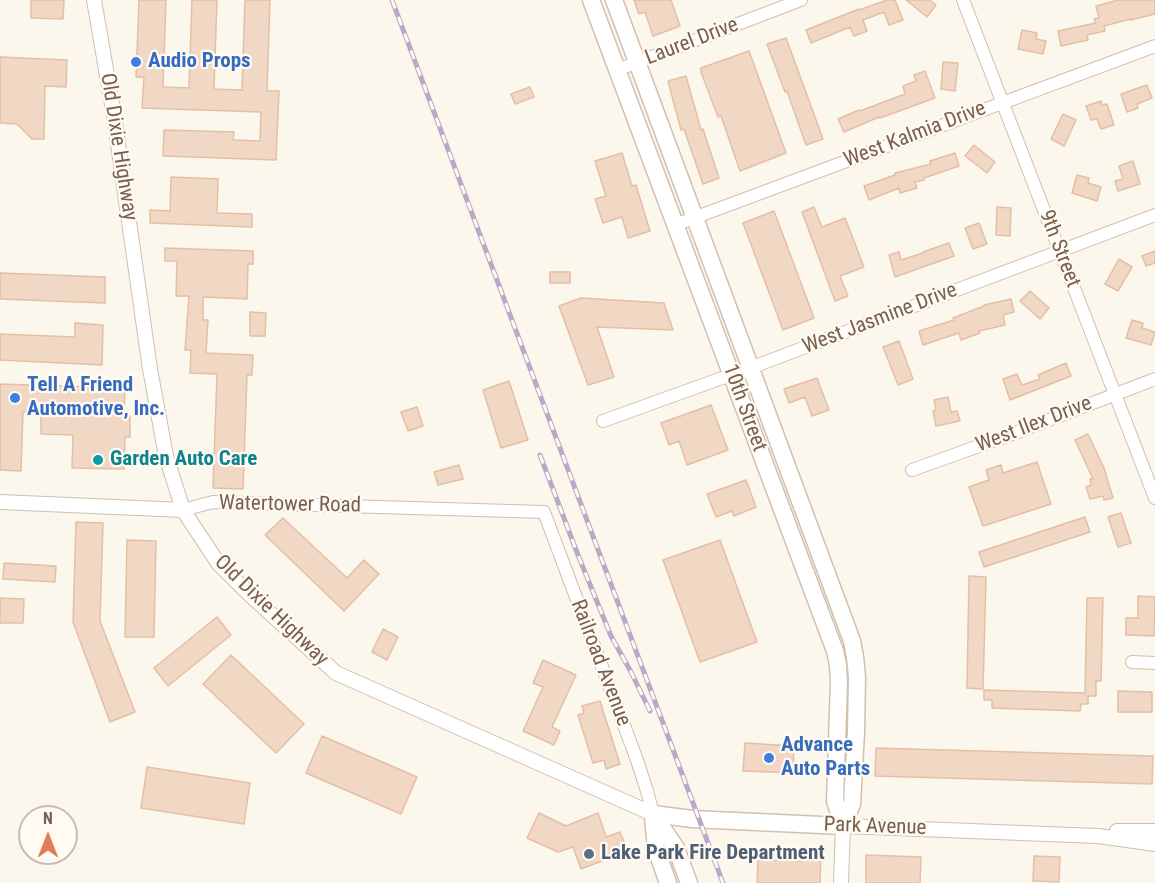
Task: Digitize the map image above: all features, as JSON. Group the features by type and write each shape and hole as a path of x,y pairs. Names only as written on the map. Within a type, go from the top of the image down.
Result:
{"main road":[{"name":"10th Street","path":"591,0 835,651 839,683 835,801 843,826"},
{"name":"10th Street","path":"614,0 852,641 857,677 856,732 852,804 843,826"},
{"name":"Park Avenue","path":"652,814 692,819 843,826"},
{"path":"652,814 656,849 668,883"},
{"path":"652,814 676,848 688,883"}],"street":[{"name":"Old Dixie Highway","path":"94,0 113,109 150,369 166,456 183,510 218,563 336,673 652,814"},
{"name":"Laurel Drive","path":"617,70 801,0"},
{"name":"9th Street","path":"963,0 1155,498"},
{"name":"West Kalmia Drive","path":"675,225 1155,46"},
{"name":"West Jasmine Drive","path":"603,421 1155,215"},
{"name":"West Ilex Drive","path":"912,470 1155,379"},
{"name":"Watertower Road","path":"0,502 183,510 213,502 544,512"},
{"name":"Railroad Avenue","path":"544,512 637,760 652,814"},
{"path":"1132,662 1155,663"},
{"name":"Park Avenue","path":"843,826 1098,836 1155,844"},
{"name":"10th Street","path":"841,883 843,826"},
{"name":"Park Avenue","path":"1098,836 1110,831 1155,831"}],"building":[{"path":"31,0 64,0 63,19 31,18"},
{"path":"139,0 166,0 163,87 189,88 192,0 217,0 214,89 242,90 245,0 270,0 267,91 279,91 276,160 163,156 164,130 234,132 233,140 260,141 261,112 142,108 144,77 136,77"},
{"path":"634,0 671,0 680,26 653,36 645,12 639,14"},
{"path":"887,0 895,0 903,20 889,25 884,12 863,20 867,31 854,36 850,27 811,43 806,30"},
{"path":"906,0 930,0 936,5 927,17"},
{"path":"1118,0 1155,0 1155,14 1104,26 1105,31 1087,35 1088,40 1061,46 1058,31 1096,23 1094,19 1099,18 1096,6"},
{"path":"1022,30 1037,33 1036,39 1046,41 1043,54 1018,49"},
{"path":"786,38 823,139 806,145 767,44"},
{"path":"749,51 786,153 740,171 701,68"},
{"path":"0,57 67,60 66,87 45,86 44,139 32,139 17,124 0,123"},
{"path":"943,62 958,63 955,91 941,89"},
{"path":"925,71 935,98 879,117 844,132 838,119 905,94 903,86 916,81 914,75"},
{"path":"686,76 701,130 703,129 719,178 703,184 684,129 681,130 668,81"},
{"path":"1147,85 1152,98 1137,104 1138,108 1127,112 1121,94"},
{"path":"530,87 534,97 515,104 511,94"},
{"path":"1101,101 1102,105 1107,104 1114,125 1101,129 1097,119 1091,120 1086,106"},
{"path":"1063,114 1076,120 1064,146 1051,139"},
{"path":"974,145 995,162 987,173 965,156"},
{"path":"622,153 632,186 636,185 650,231 628,238 622,217 603,223 595,199 606,196 595,161"},
{"path":"955,153 959,166 915,182 917,188 900,193 899,188 869,200 864,186 895,175 895,173 931,164 930,161"},
{"path":"1133,161 1140,184 1118,191 1115,181 1123,179 1119,166"},
{"path":"1077,175 1089,178 1088,183 1101,187 1097,201 1072,193"},
{"path":"171,177 218,179 217,213 252,214 252,227 150,223 150,210 170,211"},
{"path":"814,207 822,227 845,218 864,267 840,276 848,296 835,301 802,212"},
{"path":"997,207 1011,208 1010,236 996,235"},
{"path":"774,211 814,318 783,330 743,223"},
{"path":"979,223 987,244 973,249 965,228"},
{"path":"949,243 954,256 895,277 889,255 899,252 901,260"},
{"path":"165,248 253,251 253,264 248,264 247,299 203,297 203,320 208,320 206,353 253,355 252,375 247,375 243,489 213,488 217,374 190,373 191,350 185,350 189,296 176,296 177,261 165,261"},
{"path":"1155,251 1155,263 1146,266 1142,256"},
{"path":"1119,259 1132,267 1118,291 1105,284"},
{"path":"550,272 570,272 570,283 550,283"},
{"path":"0,273 105,277 105,303 0,299"},
{"path":"1030,291 1049,308 1040,319 1020,301"},
{"path":"581,298 664,303 673,330 597,327 614,377 588,385 559,306"},
{"path":"1011,299 1014,312 1003,315 1005,325 979,331 980,333 961,340 959,333 923,345 919,331 954,320 953,318 984,305"},
{"path":"250,312 266,313 265,336 250,336"},
{"path":"1132,320 1143,323 1142,328 1155,332 1151,345 1126,338"},
{"path":"75,323 103,325 102,365 0,360 0,334 75,337"},
{"path":"899,341 913,379 898,385 883,347"},
{"path":"1066,363 1071,376 1010,400 1003,379 1017,374 1022,385 1040,379 1038,375"},
{"path":"817,378 829,410 812,416 805,397 789,403 784,389"},
{"path":"509,381 528,440 501,448 483,390"},
{"path":"0,384 125,388 124,415 130,416 130,437 125,437 124,469 72,468 73,435 41,434 41,412 23,412 21,471 0,470"},
{"path":"948,397 951,412 957,411 960,421 936,426 933,411 936,410 934,400"},
{"path":"711,405 728,450 687,465 679,441 669,445 661,423"},
{"path":"417,407 423,426 408,431 401,412"},
{"path":"1088,434 1104,468 1113,498 1104,500 1103,496 1090,499 1086,487 1091,485 1090,479 1093,479 1075,440"},
{"path":"1037,462 1051,504 983,526 969,487 989,480 986,470 1001,465 1003,473"},
{"path":"459,465 463,479 438,485 434,472"},
{"path":"746,480 756,507 734,516 732,511 716,517 707,494"},
{"path":"1121,513 1131,543 1118,547 1108,517"},
{"path":"1085,517 1090,532 984,567 979,552"},
{"path":"283,518 347,578 364,560 379,574 344,611 265,535"},
{"path":"76,522 103,523 100,621 135,712 110,722 73,622"},
{"path":"127,540 156,541 154,637 125,637"},
{"path":"720,540 757,642 700,662 663,560"},
{"path":"4,563 56,566 55,582 3,579"},
{"path":"969,576 986,577 983,689 967,688"},
{"path":"1138,596 1155,597 1154,636 1126,635 1126,618 1138,618"},
{"path":"0,598 24,599 23,623 0,623"},
{"path":"1087,598 1103,598 1101,681 1096,681 1096,696 1088,696 1088,704 1081,704 1080,711 992,708 992,700 984,700 984,690 1085,693"},
{"path":"217,617 231,635 168,686 154,668"},
{"path":"383,629 398,637 387,660 372,652"},
{"path":"231,655 304,724 276,753 203,684"},
{"path":"543,660 576,675 552,727 560,731 554,745 523,731 543,687 533,683"},
{"path":"1118,691 1152,692 1152,712 1118,712"},
{"path":"600,701 620,764 606,769 604,760 593,763 578,715 584,713 582,706"},
{"path":"322,736 417,777 401,814 306,773"},
{"name":"Advance Auto Parts","path":"745,743 794,746 793,773 743,771"},
{"path":"876,748 1153,756 1152,784 875,776"},
{"path":"147,767 250,783 244,824 141,808"},
{"path":"539,813 566,826 598,813 606,837 620,832 628,851 581,869 573,847 558,852 527,838"},
{"path":"801,847 821,848 820,883 757,883 758,860 801,861"},
{"path":"866,855 921,857 920,883 866,883"},
{"path":"1034,856 1060,857 1059,882 1033,881"}],"railway":[{"path":"392,0 723,883"},
{"path":"540,455 611,636 650,711"}],"place":[{"name":"Audio Props","path":"136,62"},
{"name":"Tell A Friend Automotive, Inc.","path":"15,398"},
{"name":"Garden Auto Care","path":"98,460"},
{"name":"Advance Auto Parts","path":"769,758"},
{"name":"Lake Park Fire Department","path":"589,854"}]}
